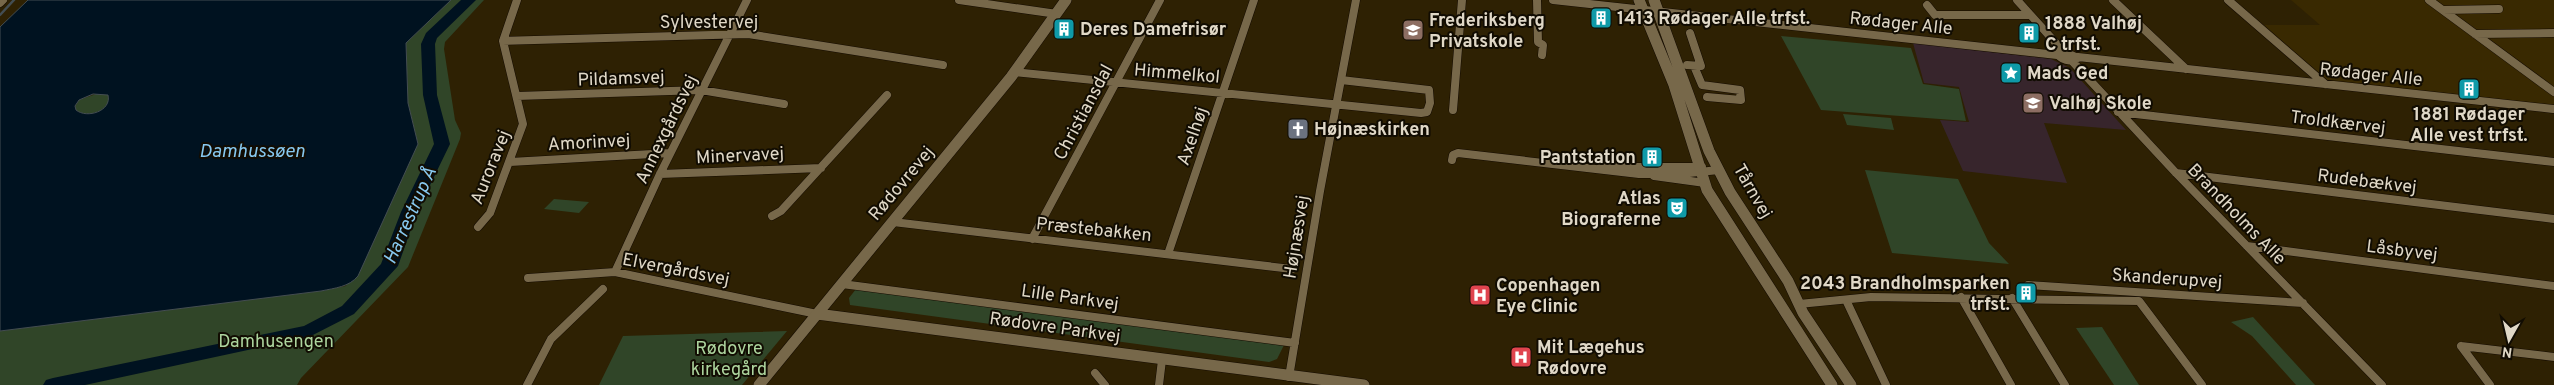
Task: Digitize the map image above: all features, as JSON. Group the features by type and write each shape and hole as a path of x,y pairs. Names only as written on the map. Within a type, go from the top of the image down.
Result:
{"street":[{"path":"503,40 517,0"},
{"name":"Annexgårdsvej","path":"615,272 670,153 747,0"},
{"path":"959,0 1057,14"},
{"name":"Rødovrevej","path":"759,385 1014,72 1066,0"},
{"name":"Christiansdal","path":"1032,239 1160,0"},
{"name":"Axelhøj","path":"1168,254 1254,0"},
{"name":"Højnæsvej","path":"1289,377 1356,0"},
{"path":"1453,110 1462,0"},
{"path":"1537,0 1538,42 1543,45 1542,55"},
{"name":"Rødager Alle","path":"1553,0 1641,5 1658,11 2060,53"},
{"name":"Tårnvej","path":"1654,0 1705,140 1719,170 1740,209 1788,281 1799,304 1851,385"},
{"path":"2017,0 2060,53 2075,59"},
{"path":"2113,0 2186,69"},
{"path":"2228,0 2325,84"},
{"path":"2429,0 2554,92"},
{"path":"1641,5 1674,85 1715,205 1832,385"},
{"path":"1927,5 1935,15 2030,15"},
{"path":"2443,10 2499,9"},
{"path":"1690,33 1701,66 1691,65 1702,84 1740,90 1741,100 1706,97"},
{"path":"2474,34 2554,33"},
{"name":"Sylvestervej","path":"503,40 748,34 943,65"},
{"name":"Auroravej","path":"478,227 490,213 523,124 503,40"},
{"name":"Rødager Alle","path":"2075,59 2186,69 2554,109"},
{"name":"Brandholms Alle","path":"2075,59 2118,112 2382,385"},
{"name":"Himmelkol","path":"1014,72 1337,103"},
{"path":"1337,103 1421,113 1427,112 1429,107 1429,90 1341,80"},
{"name":"Pildamsvej","path":"517,96 701,90 784,104"},
{"path":"772,216 781,211 887,95"},
{"name":"Troldkærvej","path":"2118,112 2554,162"},
{"name":"Amorinvej","path":"510,162 670,153"},
{"path":"1452,160 1454,155 1458,153 1594,168 1703,174"},
{"name":"Minervavej","path":"660,174 821,168"},
{"path":"1594,168 1612,172 1645,174 1703,174 1719,170"},
{"name":"Rudebækvej","path":"2176,173 2554,219"},
{"name":"Præstebakken","path":"893,222 1292,269"},
{"name":"Låsbyvej","path":"2247,246 2554,286"},
{"name":"Elvergårdsvej","path":"528,278 615,272 817,314"},
{"name":"Lille Parkvej","path":"842,284 1295,344"},
{"name":"Skanderupvej","path":"2028,285 2303,303"},
{"path":"527,385 551,339 603,289"},
{"path":"1799,304 1871,297 2140,301 2202,385"},
{"path":"1961,297 2011,385"},
{"path":"2012,298 2065,385"},
{"path":"1846,300 1886,385"},
{"name":"Rødovre Parkvej","path":"817,314 1289,377 1364,385"},
{"path":"2490,385 2461,346 2554,357"},
{"path":"1159,385 1162,360"},
{"path":"1095,373 1105,385"},
{"name":"Rødovre Parkvej","path":"1289,377 1318,385"}],"shaded area":[{"path":"2291,0 2554,0 2554,106 2328,81 2264,25 2320,25"},
{"name":"Valhøj Skole","path":"1913,43 2051,59 2070,68 2126,130 2044,123 2067,183 1963,171 1940,120 1969,122 1959,87 1924,83"}],"green space":[{"name":"Damhusengen","path":"451,0 484,0 445,42 444,49 455,120 461,133 460,139 408,267 301,378 297,385 0,385 0,331 321,291 346,286 418,144 408,103 406,43"},
{"path":"1781,36 1911,48 1923,84 1959,89 1966,121 1821,110"},
{"path":"99,93 108,95 109,102 103,109 89,114 76,110 75,107 79,100"},
{"path":"1843,114 1891,118 1894,130 1847,125"},
{"path":"1865,170 1958,179 1989,243 2009,264 1892,253"},
{"path":"554,199 589,202 579,213 544,209"},
{"path":"856,289 1284,345 1277,359 1269,362 850,305 849,298"},
{"path":"2253,317 2315,385 2296,385 2252,336 2231,322"},
{"path":"2102,327 2139,385 2114,385 2076,328"},
{"name":"Rødovre kirkegård","path":"787,331 742,385 599,385 623,336"}],"water":[{"name":"Damhussøen","path":"28,0 451,0 406,43 408,103 418,144 358,276 350,283 321,291 0,331 0,27","holes":["93,94 108,95 106,105 98,112 86,114 76,110 75,106 79,100"]}],"waterway":[{"path":"0,15 14,0"},
{"name":"Harrestrup Å","path":"53,385 309,331 348,310 389,266 409,212 442,144 430,95 428,44 431,36 469,0"}],"place":[{"name":"1413 Rødager Alle trfst.","path":"1601,18"},
{"name":"Deres Damefrisør","path":"1064,29"},
{"name":"Frederiksberg Privatskole","path":"1413,30"},
{"name":"1888 Valhøj C trfst.","path":"2029,33"},
{"name":"Mads Ged","path":"2011,73"},
{"name":"1881 Rødager Alle vest trfst.","path":"2469,89"},
{"name":"Valhøj Skole","path":"2033,103"},
{"name":"Højnæskirken","path":"1298,129"},
{"name":"Pantstation","path":"1652,157"},
{"name":"Atlas Biograferne","path":"1677,208"},
{"name":"2043 Brandholmsparken trfst.","path":"2026,293"},
{"name":"Copenhagen Eye Clinic","path":"1480,295"},
{"name":"Mit Lægehus Rødovre","path":"1521,357"}]}
